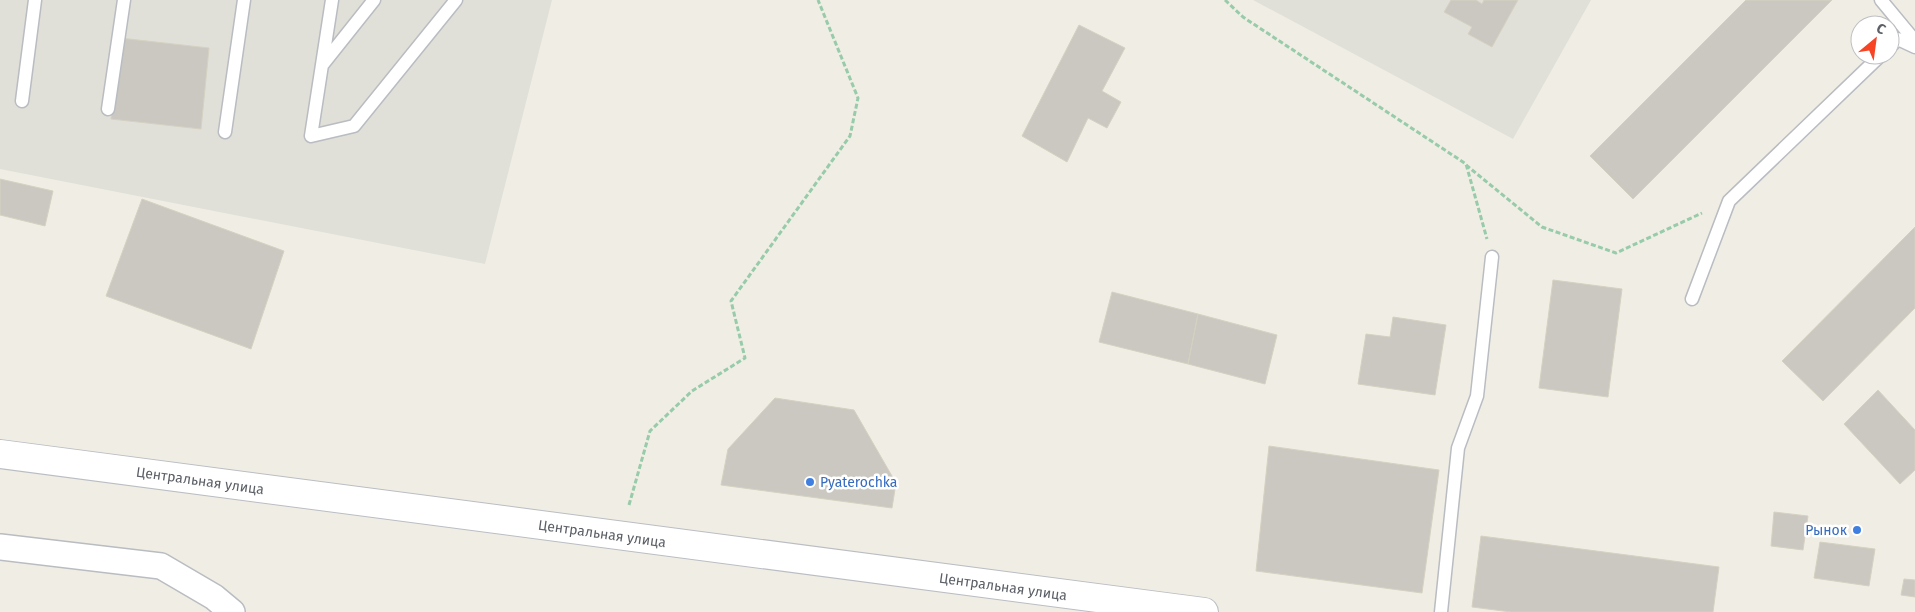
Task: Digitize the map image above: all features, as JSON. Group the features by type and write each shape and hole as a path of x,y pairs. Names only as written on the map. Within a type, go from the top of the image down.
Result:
{"main road":[{"name":"Центральная улица","path":"0,454 1139,608 1204,612"}],"street":[{"path":"0,547 161,566 214,598 232,612"}],"lane":[{"path":"22,101 35,0"},
{"path":"108,109 124,0"},
{"path":"225,132 244,0"},
{"path":"332,0 311,136 354,126 456,0"},
{"path":"322,66 374,0"},
{"path":"1881,0 1915,41"},
{"path":"1900,40 1915,47"},
{"path":"1692,299 1729,201 1872,65"},
{"path":"1441,612 1458,448 1477,396 1492,257"}],"path":[{"path":"629,506 650,431 692,391 745,358 731,301 850,136 858,98 818,0"},
{"path":"1225,0 1243,17 1466,164 1542,227 1616,252 1729,201"},
{"path":"1466,164 1492,257"}],"shaded area":[{"path":"0,0 552,0 485,264 0,169"},
{"path":"1253,0 1591,0 1513,139"}],"building":[{"path":"1451,0 1476,0 1482,4 1484,0 1518,0 1492,47 1468,34 1472,27 1444,12"},
{"path":"1746,0 1832,0 1633,199 1590,156"},
{"path":"1079,25 1125,48 1102,91 1121,102 1107,128 1088,118 1067,162 1022,136"},
{"path":"120,38 209,48 201,129 111,119"},
{"path":"0,179 53,191 45,226 0,215"},
{"path":"142,199 284,251 251,349 106,296"},
{"path":"1915,227 1915,308 1823,401 1782,361"},
{"path":"1553,280 1622,289 1608,397 1539,388"},
{"path":"1112,292 1198,314 1188,364 1099,342"},
{"path":"1198,314 1277,335 1265,384 1188,364"},
{"path":"1393,317 1446,325 1435,395 1358,384 1366,334 1390,337"},
{"path":"1878,390 1915,430 1915,470 1900,484 1844,424"},
{"path":"775,398 854,410 896,483 892,508 721,485 728,449"},
{"path":"1269,446 1439,470 1422,593 1256,571"},
{"path":"1774,512 1808,516 1803,550 1771,546"},
{"path":"1481,536 1719,567 1713,612 1511,612 1472,607"},
{"path":"1820,542 1875,549 1869,586 1814,578"},
{"path":"1904,579 1915,580 1915,597 1901,595"}],"place":[{"name":"Pyaterochka","path":"810,482"},
{"name":"Рынок","path":"1857,530"}]}
